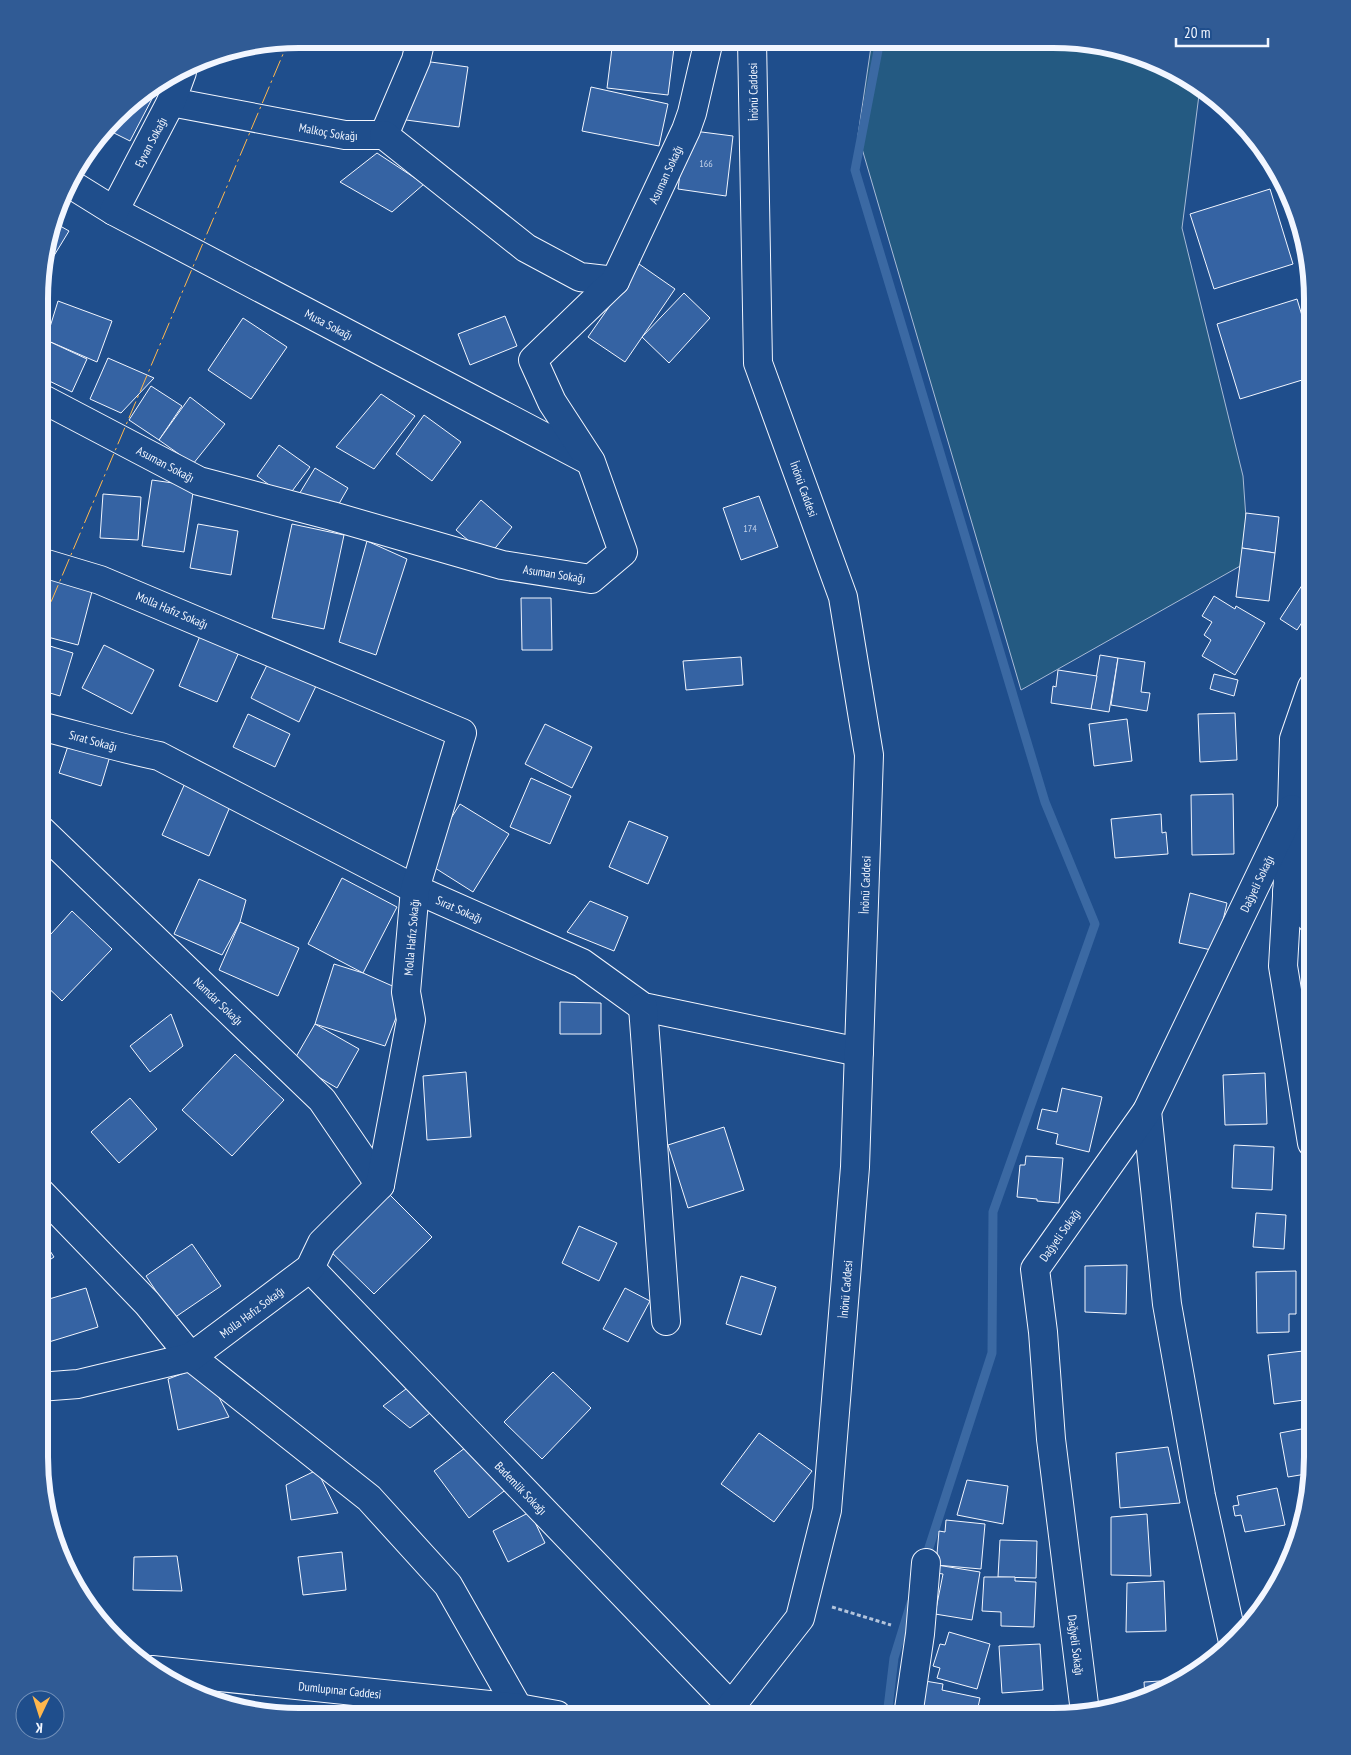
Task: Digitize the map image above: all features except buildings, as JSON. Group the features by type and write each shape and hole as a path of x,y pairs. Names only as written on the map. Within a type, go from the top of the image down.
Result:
{"street":[{"path":"419,48 416,60 384,136 526,248 580,277 615,281"},
{"name":"Asuman Sokağı","path":"48,406 199,481 332,516 502,565 591,579 623,552 591,462 552,402 533,360 615,281 686,130 707,48"},
{"name":"İnönü Caddesi","path":"730,1708 800,1618 828,1510 855,1167 869,755 843,597 758,363 752,48"},
{"name":"Eyvan Sokağı","path":"114,211 171,102 180,77"},
{"name":"Malkoç Sokağı","path":"171,102 345,135 384,136"},
{"name":"Musa Sokağı","path":"74,186 114,211 591,462"},
{"name":"Molla Hafız Sokağı","path":"48,564 100,580 462,733 415,889 406,992 411,1020 380,1186 322,1243 310,1268 191,1357 78,1384 48,1386"},
{"name":"Sırat Sokağı","path":"48,728 113,746 159,756 415,889 582,964 643,1007 859,1052"},
{"path":"1303,740 1292,809 1283,966 1304,1094"},
{"name":"Dağyeli Sokağı","path":"1083,1705 1051,1439 1043,1332 1035,1269 1147,1111 1292,809"},
{"name":"Namdar Sokağı","path":"48,837 322,1100 380,1186"},
{"path":"1287,892 1304,911"},
{"path":"643,1007 666,1321"},
{"path":"1147,1111 1167,1304 1200,1496 1231,1633"},
{"path":"48,1200 147,1303 191,1357 369,1498 448,1586 518,1708"},
{"name":"Bademlik Sokağı","path":"310,1268 725,1708"},
{"path":"909,1708 920,1634 926,1563"},
{"name":"Dumlupınar Caddesi","path":"170,1672 518,1708"}],"path":[{"path":"805,1598 883,1623"}],"shaded area":[{"path":"871,48 1069,48 1101,52 1133,61 1163,73 1199,95 1182,228 1243,476 1249,561 1021,690 858,135"}],"waterway":[{"path":"878,48 855,170 1045,802 1095,924 993,1212 992,1353 925,1560"},
{"path":"888,1708 894,1658 911,1603"}],"power":[{"path":"48,609 286,48"}]}
